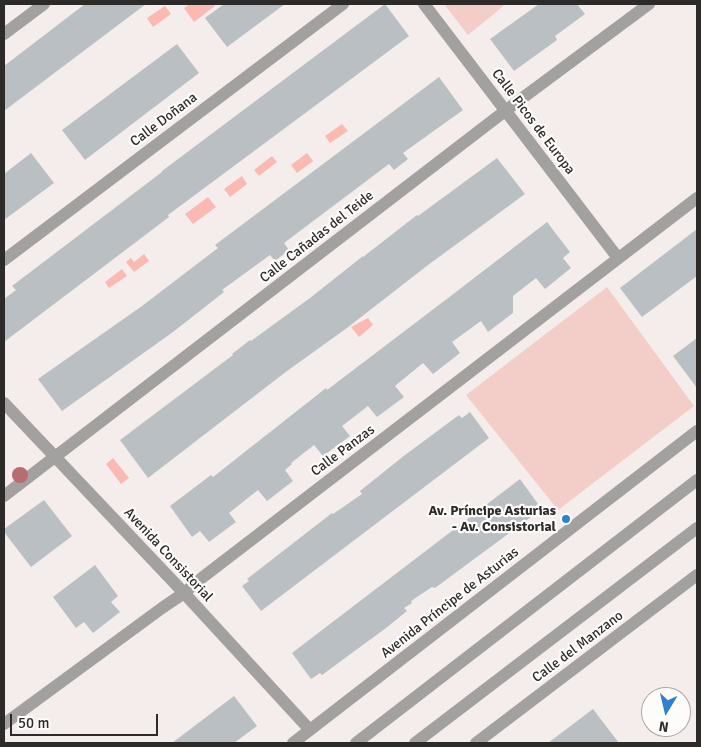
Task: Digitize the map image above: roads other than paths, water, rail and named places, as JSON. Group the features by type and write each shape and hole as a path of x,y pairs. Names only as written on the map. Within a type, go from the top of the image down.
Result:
{"street":[{"path":"4,34 44,4"},
{"name":"Calle Doñana","path":"4,260 343,4"},
{"name":"Calle Picos de Europa","path":"424,4 618,258"},
{"name":"Calle Cañadas del Teide","path":"4,496 505,111 649,4"},
{"name":"Calle Panzas","path":"4,724 184,593 211,570 697,198"},
{"name":"Avenida Consistorial","path":"4,402 310,730"},
{"name":"Avenida Príncipe de Asturias","path":"293,743 697,431"},
{"path":"356,743 697,480"},
{"path":"415,743 697,528"},
{"name":"Calle del Manzano","path":"476,743 697,575"}],"place":[{"name":"Av. Príncipe Asturias - Av. Consistorial","path":"566,519"}]}
